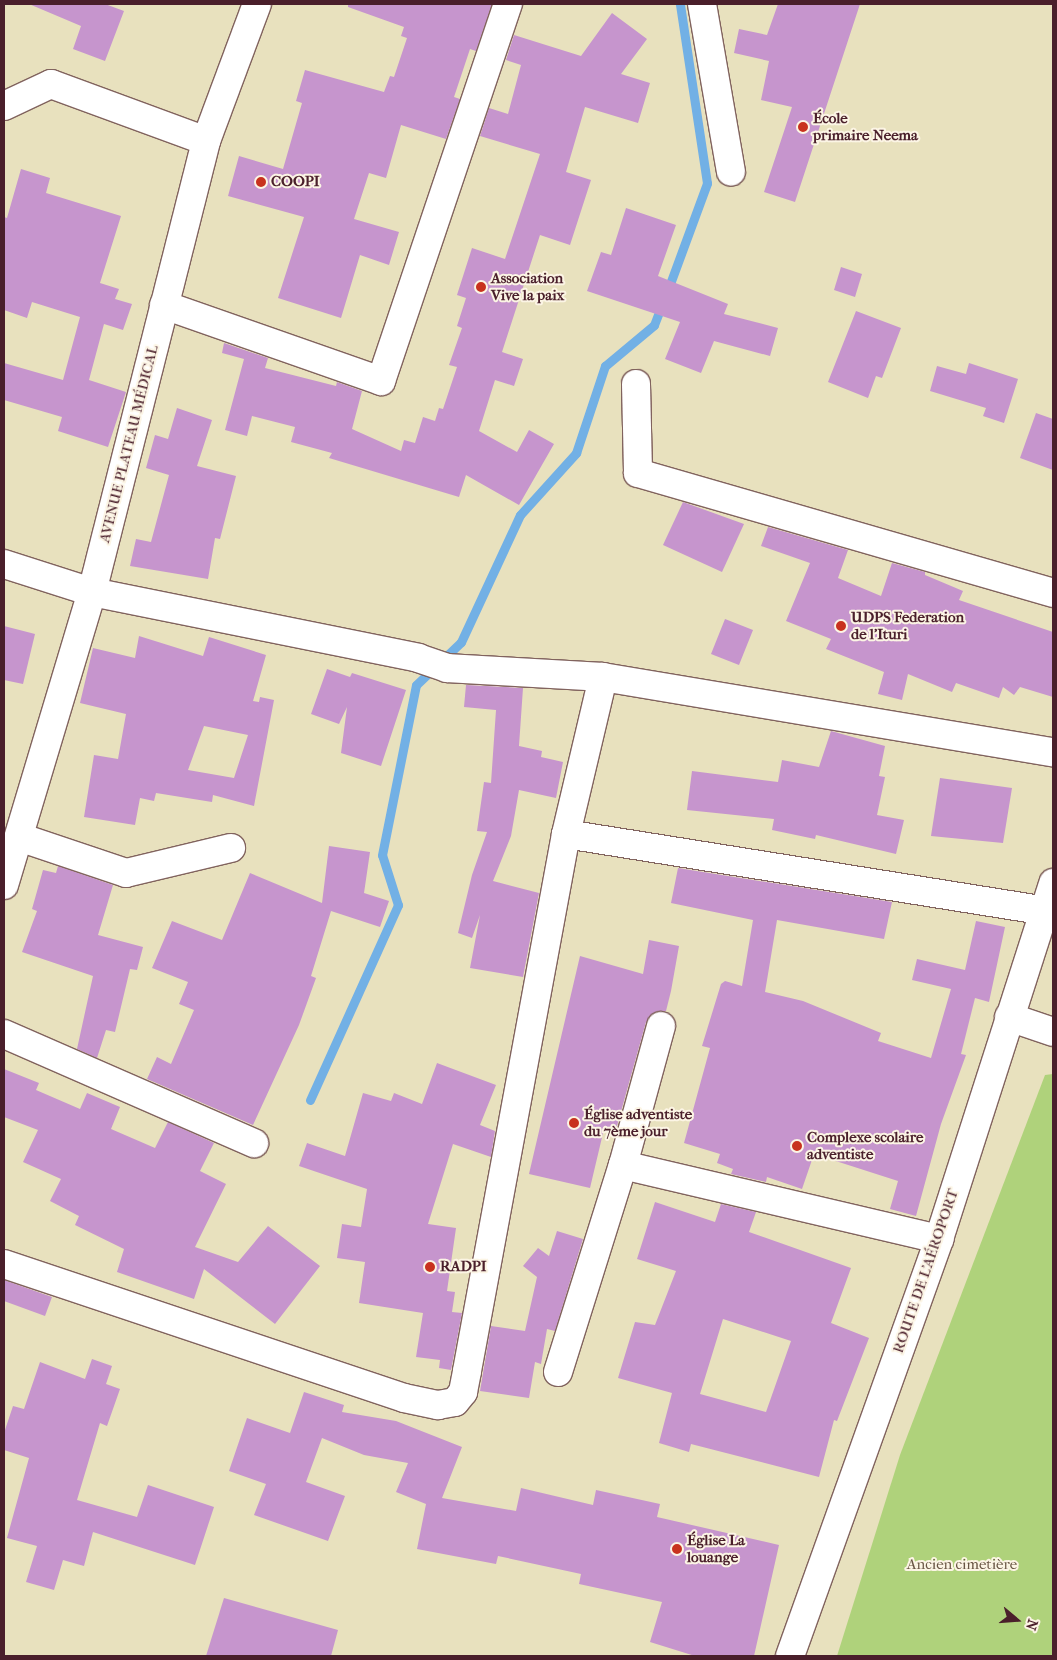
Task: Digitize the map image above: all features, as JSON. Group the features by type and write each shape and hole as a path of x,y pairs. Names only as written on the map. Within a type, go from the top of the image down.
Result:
{"street":[{"name":"AVENUE PLATEAU MÉDICAL","path":"4,885 92,592 206,141 258,4"},
{"path":"164,305 381,381 508,4"},
{"path":"702,4 731,172"},
{"path":"4,106 51,84 206,141"},
{"path":"636,384 638,473 1053,592"},
{"path":"4,564 92,592 418,658 447,668 603,677 1053,752"},
{"path":"4,1264 404,1398 438,1405 455,1402 463,1392 566,834 603,677"},
{"path":"566,834 1045,911"},
{"path":"19,837 126,873 231,848"},
{"name":"ROUTE DE L'AÉROPORT","path":"790,1656 939,1239 1053,883"},
{"path":"1009,1017 1053,1032"},
{"path":"558,1372 623,1166 661,1026"},
{"path":"4,1034 254,1144"},
{"path":"623,1166 939,1239"}],"green space":[{"name":"Ancien cimetière","path":"1053,1074 1053,1656 837,1656 900,1455 1045,1075"}],"building":[{"path":"29,4 105,4 124,11 105,61 73,49 81,26"},
{"path":"348,4 492,4 476,51 470,49 454,97 460,99 446,139 401,125 386,178 369,173 354,219 399,232 389,265 360,255 341,318 278,298 304,217 228,196 239,156 283,169 302,103 296,101 305,70 384,92 390,76 394,77 407,38 401,36 404,27 348,7"},
{"path":"778,4 860,4 795,202 764,192 792,107 761,100 769,61 734,53 739,29 767,35"},
{"path":"612,13 647,39 621,74 650,83 638,123 585,107 566,172 591,180 570,245 540,235 502,352 523,359 514,386 495,380 479,431 517,452 529,430 554,444 519,505 466,475 459,497 329,458 332,453 291,442 295,427 252,416 247,436 225,430 244,359 222,353 224,343 268,358 265,368 336,386 337,382 362,391 352,429 401,451 404,440 415,443 423,417 435,421 439,408 443,409 457,367 449,365 462,328 457,326 466,298 457,295 472,248 505,259 540,154 480,136 489,108 508,114 521,65 506,60 514,35 581,56"},
{"path":"21,169 50,178 46,193 121,216 100,283 119,289 115,299 132,304 123,330 104,324 89,380 126,392 108,447 58,431 62,417 4,400 4,363 63,380 80,317 32,302 27,318 4,310 4,217 7,218"},
{"path":"626,208 676,225 658,276 728,304 724,314 778,328 770,356 714,341 701,373 665,359 680,322 587,291 601,252 611,255"},
{"path":"841,267 862,274 855,297 834,290"},
{"path":"856,311 901,328 882,378 876,376 868,398 828,382"},
{"path":"969,363 1018,379 1004,423 983,416 986,408 930,391 937,366 966,374"},
{"path":"177,408 212,420 197,466 236,476 220,539 215,538 208,579 130,566 136,539 151,542 169,475 146,468 155,435 168,439"},
{"path":"1036,413 1053,419 1053,470 1020,458"},
{"path":"683,502 744,524 722,572 663,545"},
{"path":"768,527 848,550 838,578 881,596 892,563 925,572 925,575 963,591 959,600 1053,632 1053,697 1020,687 1014,695 1003,687 999,698 956,683 952,692 908,674 902,700 878,694 884,672 826,649 831,639 786,621 810,563 761,546"},
{"path":"725,619 753,630 739,665 711,654"},
{"path":"4,626 35,634 23,684 4,680"},
{"path":"139,636 203,656 209,637 266,655 253,701 259,702 260,697 274,700 254,806 213,795 212,802 156,793 154,801 140,798 135,825 84,817 94,755 118,759 126,714 80,703 93,648 135,658","holes":["204,726 248,735 234,778 188,770"]},
{"path":"327,669 350,677 352,673 406,690 381,766 341,753 347,707 339,724 311,714"},
{"path":"466,685 523,688 519,746 542,751 541,757 563,762 556,798 519,790 511,836 493,881 539,893 523,977 470,968 480,915 472,938 458,933 472,875 487,832 477,831 484,782 491,783 496,710 464,707"},
{"path":"831,731 885,746 879,776 885,777 877,815 904,820 896,854 816,835 815,839 772,830 774,819 687,810 692,771 778,782 782,760 819,767"},
{"path":"940,778 1012,788 1003,843 931,836"},
{"path":"329,846 370,852 364,893 389,901 380,927 331,911 311,976 316,978 299,1025 253,1125 147,1079 157,1057 171,1064 194,1010 179,1004 188,982 152,968 172,921 222,940 250,873 322,903"},
{"path":"58,866 113,885 98,935 143,947 137,970 130,969 115,1032 106,1030 97,1058 77,1049 93,976 22,952 37,911 32,909 43,870 56,873"},
{"path":"678,868 892,902 884,939 777,920 765,992 803,1001 881,1033 878,1041 931,1058 951,989 912,980 917,959 965,970 976,921 1005,927 989,1002 975,998 961,1054 966,1055 941,1124 916,1216 890,1209 898,1181 814,1154 802,1189 767,1177 766,1182 731,1174 733,1169 717,1163 720,1154 684,1143 710,1048 702,1046 721,984 725,981 742,986 753,920 671,903"},
{"path":"649,940 679,946 671,991 666,1011 657,1011 646,1022 615,1133 604,1129 590,1188 529,1174 580,956 643,974"},
{"path":"437,1063 496,1085 480,1125 495,1131 491,1157 453,1144 428,1224 456,1228 447,1291 455,1292 452,1312 462,1313 451,1370 439,1368 440,1360 416,1357 423,1313 359,1303 365,1262 337,1258 342,1224 361,1227 367,1189 299,1166 307,1143 345,1156 363,1093 391,1101 394,1093 422,1104"},
{"path":"4,1069 39,1083 36,1090 80,1109 87,1093 120,1107 111,1129 155,1148 168,1122 214,1143 200,1171 226,1184 195,1247 238,1262 268,1226 320,1266 275,1324 204,1269 194,1299 117,1272 124,1249 75,1225 79,1216 50,1201 61,1179 23,1162 38,1130 4,1117"},
{"path":"655,1202 715,1222 721,1204 756,1212 749,1232 851,1268 831,1323 869,1338 837,1421 834,1420 819,1477 691,1444 689,1452 659,1443 672,1393 618,1378 635,1322 655,1325 676,1271 637,1259","holes":["723,1319 791,1341 766,1412 700,1394"]},
{"path":"557,1231 583,1239 555,1331 547,1329 541,1364 535,1362 529,1398 480,1391 491,1326 525,1331 537,1277 523,1266 538,1248 549,1256"},
{"path":"4,1280 52,1297 45,1316 4,1301"},
{"path":"92,1359 112,1366 106,1384 120,1389 107,1426 100,1423 77,1500 137,1517 148,1485 214,1507 195,1565 93,1532 84,1566 63,1560 54,1590 26,1582 37,1546 7,1538 29,1458 4,1450 4,1433 13,1406 24,1409 40,1362 85,1379"},
{"path":"304,1392 344,1405 342,1412 396,1421 462,1447 442,1498 516,1511 521,1488 593,1505 596,1490 660,1504 657,1517 779,1545 754,1656 695,1656 650,1642 662,1602 579,1584 581,1574 498,1556 496,1564 417,1549 426,1504 396,1492 408,1463 364,1455 322,1438 306,1482 345,1496 328,1541 254,1515 266,1484 229,1471 247,1418 290,1433"},
{"path":"224,1598 338,1630 331,1656 206,1656"}],"waterway":[{"path":"667,292 707,183 680,4"},
{"path":"310,1100 398,905 382,855 416,685 461,642 520,515 576,453 605,366 654,325 662,304"}],"place":[{"name":"École primaire Neema","path":"803,127"},
{"name":"COOPI","path":"261,182"},
{"name":"Association Vive la paix","path":"481,287"},
{"name":"UDPS Federation de l'Ituri","path":"841,626"},
{"name":"Église adventiste du 7ème jour","path":"574,1123"},
{"name":"Complexe scolaire adventiste","path":"797,1146"},
{"name":"RADPI","path":"430,1267"},
{"name":"Église La louange","path":"677,1549"}]}
